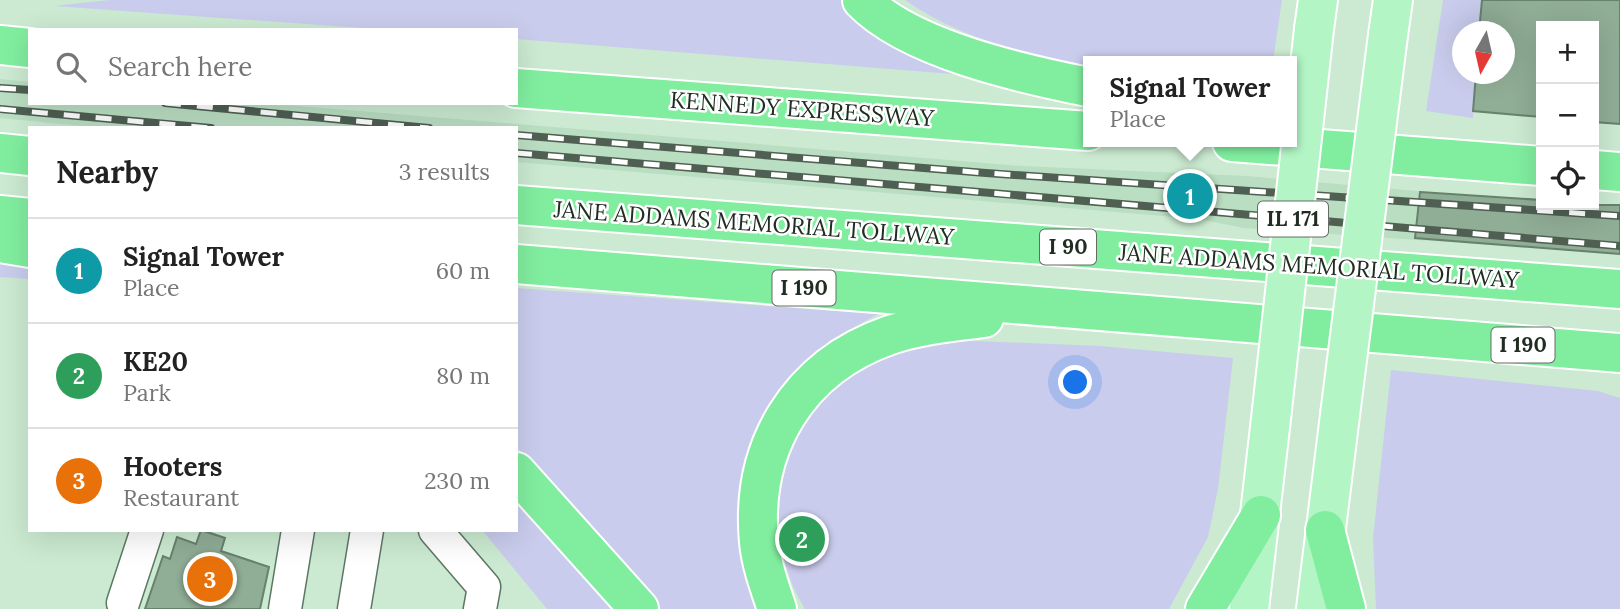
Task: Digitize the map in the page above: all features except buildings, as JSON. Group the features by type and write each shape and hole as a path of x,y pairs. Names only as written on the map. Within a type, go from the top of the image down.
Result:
{"highway":[{"path":"862,0 870,9 929,42 987,63 1083,86"},
{"path":"0,45 28,48"},
{"name":"KENNEDY EXPRESSWAY","path":"518,88 1083,131"},
{"path":"1297,121 1398,154"},
{"path":"1297,147 1536,166"},
{"path":"0,153 28,156"},
{"path":"1599,170 1620,172"},
{"name":"JANE ADDAMS MEMORIAL TOLLWAY","path":"518,205 1620,289"},
{"path":"0,215 28,218"},
{"path":"0,243 28,248"},
{"name":"I 190","path":"518,264 1620,353"},
{"path":"777,609 759,544 758,500 773,436 790,405 814,382 859,349 890,335 924,326 982,318 1092,312"},
{"path":"1427,338 1516,354 1620,379"},
{"path":"518,474 639,609"},
{"path":"1205,609 1261,515"},
{"path":"1325,530 1346,609"}],"main road":[{"name":"IL 171","path":"1249,609 1316,14"},
{"path":"1316,609 1390,17"}],"lane":[{"path":"123,603 146,532"},
{"path":"285,609 298,532"},
{"path":"354,609 367,532"},
{"path":"437,532 484,587 480,609"}],"shaded area":[{"path":"109,0 844,0 965,75 518,39 518,28 363,28 54,6"},
{"path":"905,0 1282,0 1274,56 1083,56 1083,67 993,43 947,25"},
{"path":"1443,0 1482,0 1480,21 1452,21 1452,84 1475,84 1473,118 1426,111"},
{"path":"0,79 28,82 28,105 287,105 1022,166 1247,176 1536,202 1536,210 1620,208 1620,254 1244,228 1199,219 518,162 518,126 82,126 0,118"},
{"path":"0,261 28,265 28,279 0,277"},
{"path":"518,288 878,314 829,341 763,416 751,448 738,502 741,563 759,609 658,609 518,448"},
{"path":"953,340 1100,346 1233,358 1218,489 1208,537 1169,609 805,609 789,576 781,541 779,506 785,471 797,438 816,408 840,381 870,359 900,348"},
{"path":"1391,370 1598,391 1620,398 1620,609 1376,609 1373,538"},
{"path":"518,497 614,609 547,609 484,532 518,532"}],"railway":[{"path":"0,88 28,90"},
{"path":"186,105 408,126"},
{"path":"0,109 189,126"},
{"path":"518,135 986,173 1620,216"},
{"path":"518,153 1620,246"}],"place":[{"name":"Signal Tower","path":"1190,196"},
{"name":"KE20","path":"802,539"},
{"name":"Hooters","path":"210,579"}]}
